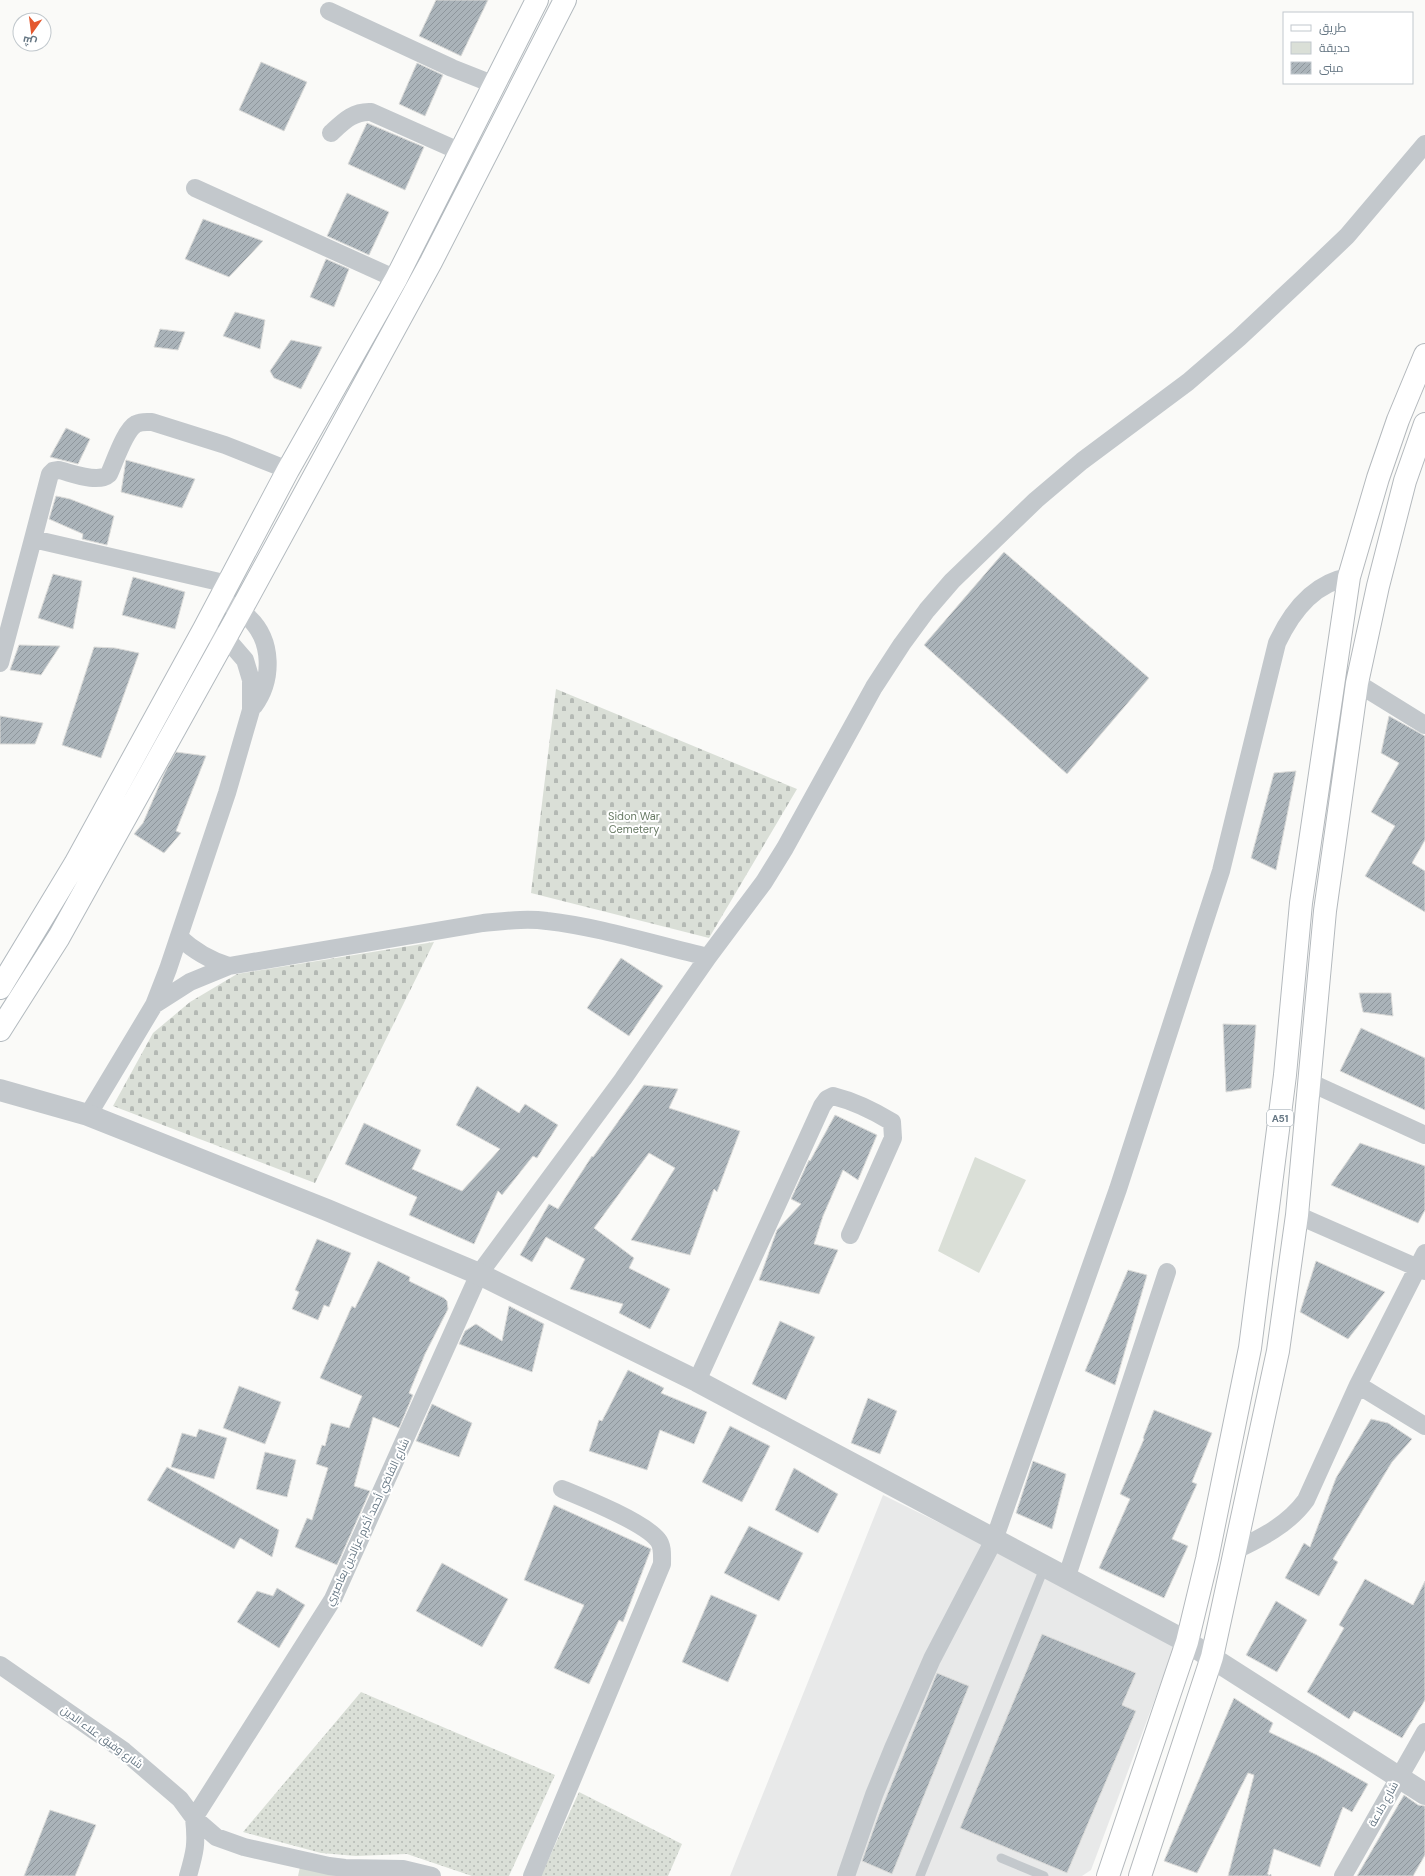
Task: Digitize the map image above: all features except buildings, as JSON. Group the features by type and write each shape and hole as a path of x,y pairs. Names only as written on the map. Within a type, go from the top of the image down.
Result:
{"main road":[{"path":"0,988 75,864 204,630 288,470 396,279 537,0"},
{"path":"0,1030 59,937 241,610 434,256 565,0"},
{"path":"414,245 434,256"},
{"name":"A51","path":"1108,1876 1187,1642 1207,1559 1250,1348 1285,1075 1301,903 1349,577 1390,442 1425,355"},
{"name":"A51","path":"1140,1876 1212,1657 1278,1351 1297,1215 1325,911 1357,682 1378,586 1405,481 1425,424"}],"street":[{"path":"329,11 452,68 495,85"},
{"path":"331,133 348,117 364,111 371,112 461,152"},
{"name":"شارع القاضي أحمد أكرم عزالدين بعاصيري","path":"194,1818 333,1599 479,1274 623,1080 708,957 764,882 785,848 878,681 927,610 952,580 1036,500 1082,461 1188,382 1239,338 1347,236 1425,144"},
{"path":"195,188 396,279"},
{"path":"0,663 4,630 33,539 50,474 53,471 59,470 98,479 106,476 109,474 128,432 136,424 143,422 152,422 225,445 288,470"},
{"path":"33,539 224,592 258,628 267,651 268,663 265,682 259,700 251,710"},
{"path":"846,1876 874,1794 932,1659 994,1540 1118,1189 1221,870 1277,644 1282,632 1303,602 1325,585 1349,577"},
{"path":"88,1115 154,1005 227,793 251,710 251,680 245,660 232,645 204,630"},
{"path":"1357,682 1425,725"},
{"path":"154,1005 190,982 229,966 483,923 515,920 546,921 574,925 708,957"},
{"path":"178,937 201,954 229,966"},
{"path":"1309,1082 1425,1135"},
{"path":"0,1090 88,1115 327,1210 479,1274 697,1382 994,1540 1044,1566 1067,1576 1212,1657 1425,1794"},
{"path":"697,1382 822,1106 827,1099 833,1096 842,1098 885,1118 892,1122 893,1130 892,1138 850,1235"},
{"path":"1234,1551 1268,1535 1299,1509 1306,1500 1358,1385 1423,1264 1297,1215"},
{"path":"1067,1576 1167,1272"},
{"path":"1358,1385 1425,1426"},
{"path":"532,1876 662,1564 662,1553 659,1541 649,1531 589,1500 562,1489"},
{"name":"شارع وفيق علاء الدين","path":"0,1665 124,1751 180,1799 194,1818 216,1837 244,1846 340,1868 402,1869 432,1876"},
{"name":"شارع دلاعة","path":"1343,1876 1425,1732"},
{"path":"188,1876 195,1854 196,1840 194,1818"}],"lane":[{"path":"920,1876 1044,1566"},
{"path":"1001,1858 1044,1876"}],"path":[{"path":"1267,1876 1268,1874 1271,1876"}],"shaded area":[{"path":"883,1495 1177,1640 1091,1870 1082,1876 730,1876"}],"green space":[{"name":"Sidon War Cemetery","path":"556,689 797,789 709,938 531,893"},
{"path":"434,942 315,1183 113,1106 153,1033 190,1002 237,974"},
{"path":"975,1157 1026,1180 979,1273 938,1251"},
{"path":"361,1692 555,1775 509,1876 472,1876 407,1854 356,1856 321,1853 243,1832"},
{"path":"579,1792 682,1844 668,1876 541,1876"},
{"path":"300,1867 380,1876 298,1876"}]}
